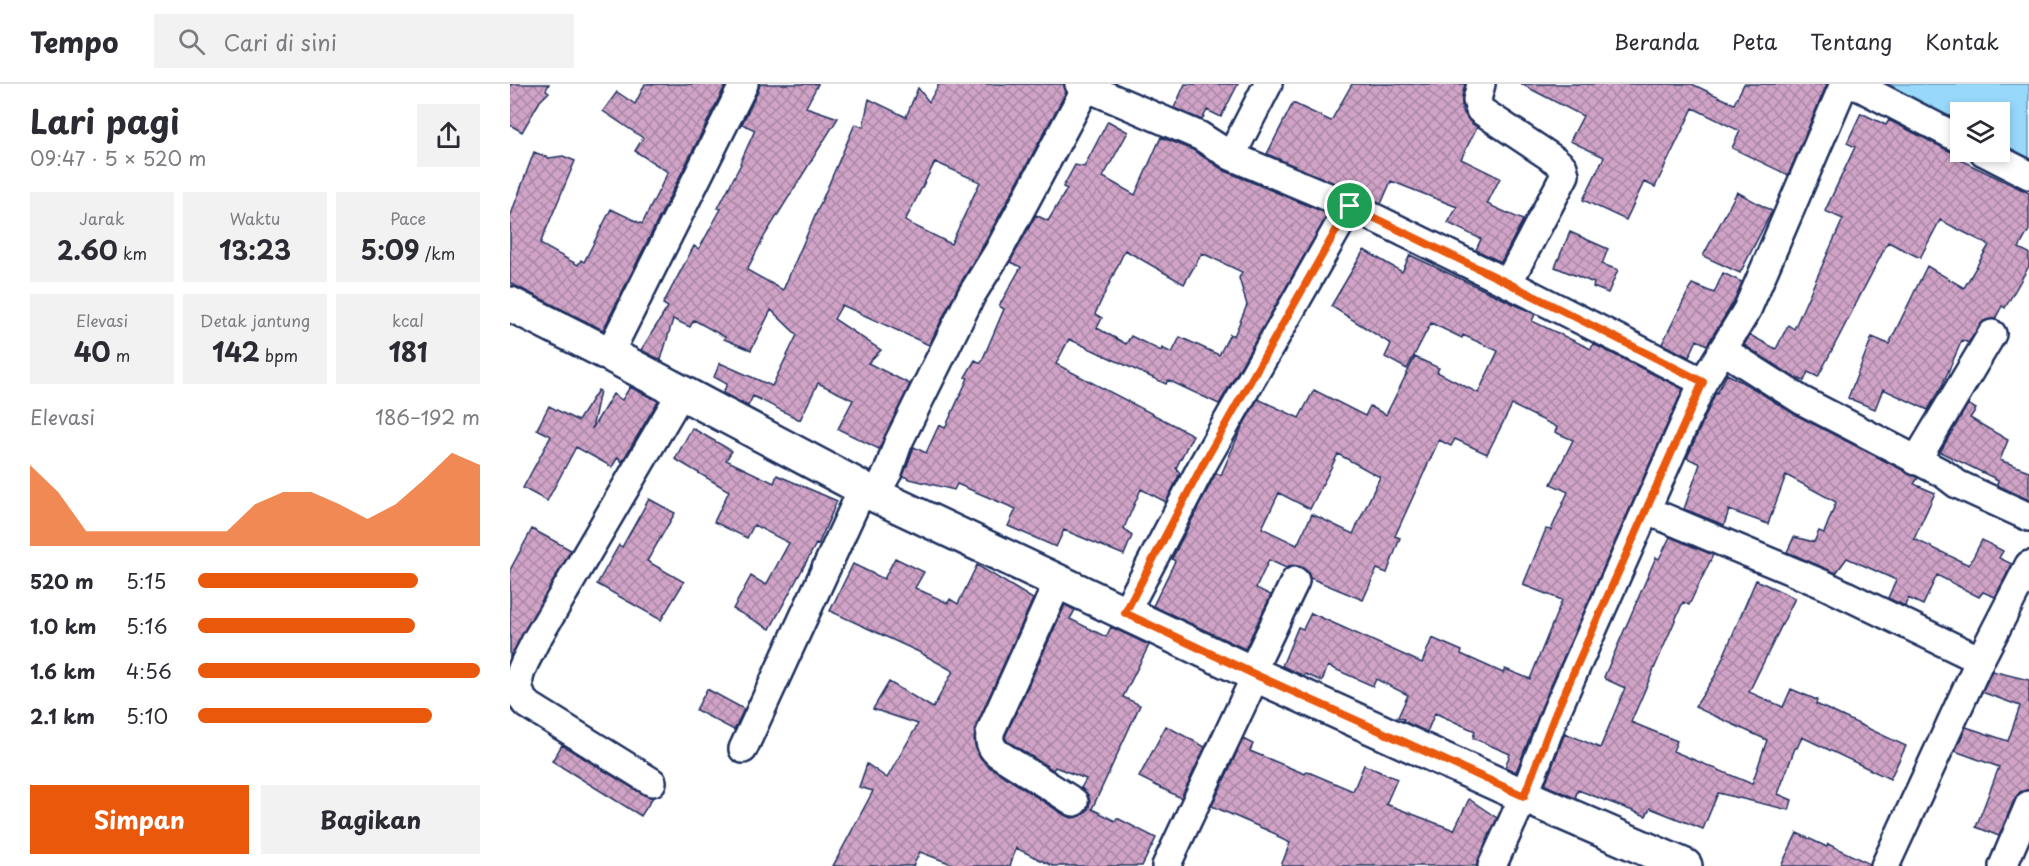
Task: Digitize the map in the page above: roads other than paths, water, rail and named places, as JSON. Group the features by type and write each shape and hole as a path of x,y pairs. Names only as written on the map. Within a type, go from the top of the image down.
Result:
{"street":[{"path":"609,354 744,84"},
{"path":"1231,156 1268,84"},
{"path":"1481,84 1477,100 1480,110 1563,166 1565,176 1508,283"},
{"path":"1492,866 1524,796 1556,712 1703,382 1747,310 1844,84"},
{"path":"1854,84 1950,134"},
{"path":"743,750 869,491 888,472 898,443 967,303 998,252 1084,85 1200,136 1231,156 1350,206 1703,382"},
{"path":"2004,162 2029,175"},
{"path":"1125,613 1202,466 1350,206"},
{"path":"510,304 869,491 1058,582 1254,674 1685,866"},
{"path":"1916,461 1992,334"},
{"path":"1724,350 1801,400 1944,474 1964,487 2029,517"},
{"path":"652,782 525,703 518,694 516,684 519,673 536,642 681,393"},
{"path":"1646,510 1825,585 1980,660"},
{"path":"1885,866 1980,660 2029,565"},
{"path":"1166,866 1295,581"},
{"path":"1058,582 989,735 992,748 997,753 1074,802"},
{"path":"2003,866 2029,805"}],"water":[{"path":"1889,84 2029,84 2029,163 2010,153 2010,102 1950,102 1950,121"}]}
